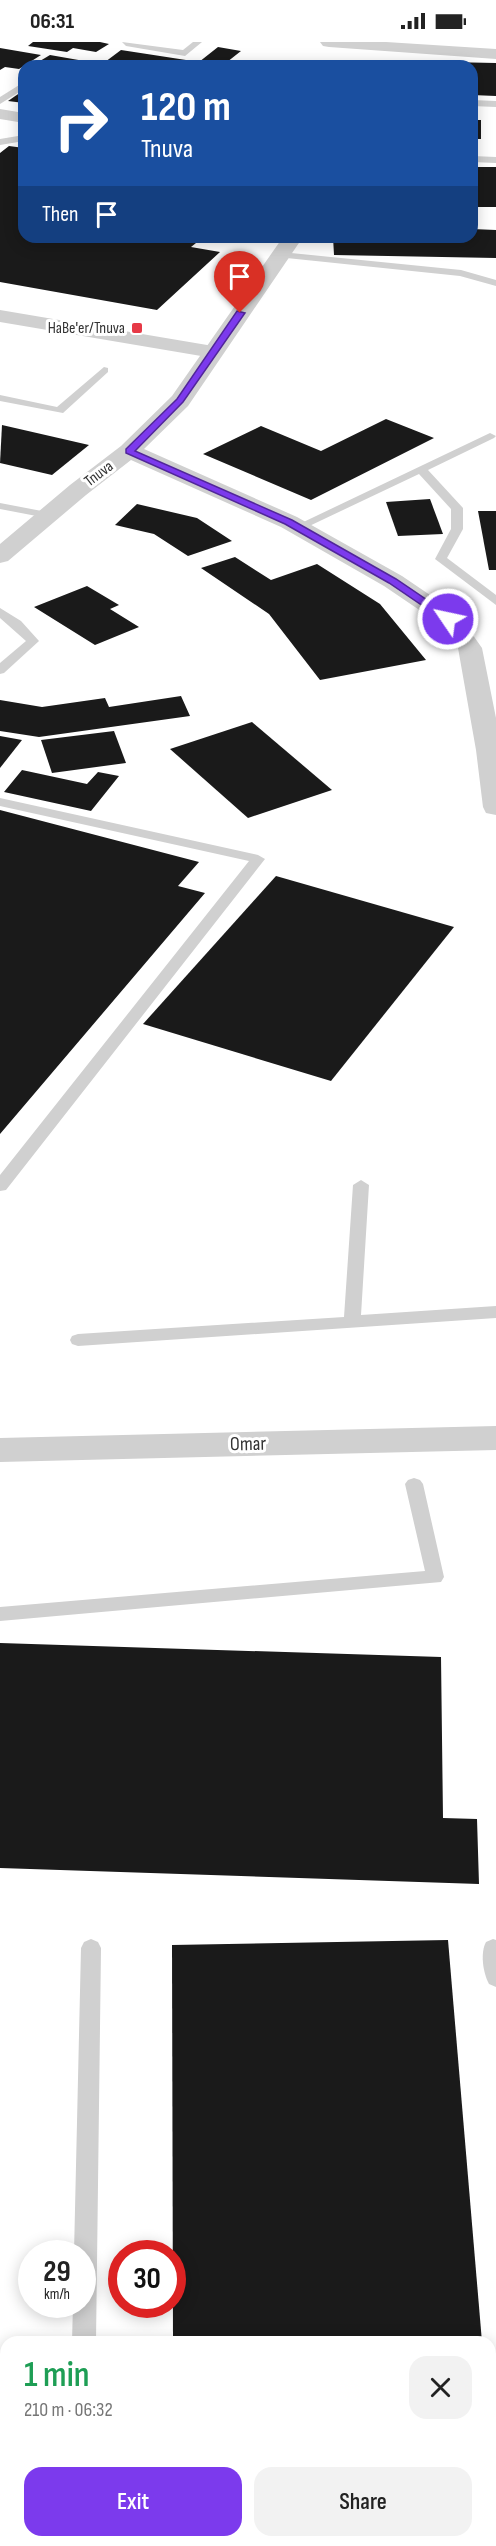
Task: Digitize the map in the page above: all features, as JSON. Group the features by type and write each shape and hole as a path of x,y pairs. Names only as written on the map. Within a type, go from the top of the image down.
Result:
{"street":[{"path":"329,42 418,46 496,54"},
{"path":"410,60 418,46"},
{"path":"0,114 18,116"},
{"name":"Tnuva","path":"0,556 47,515 129,451 180,400 287,246"},
{"path":"0,316 213,352"},
{"path":"129,451 299,528 393,581 448,619 470,648 489,750 496,807"},
{"name":"Omar","path":"0,1450 496,1438"}],"lane":[{"path":"126,43 185,53 198,42"},
{"path":"0,101 18,89"},
{"path":"478,103 496,104"},
{"path":"0,142 18,139"},
{"path":"478,159 496,160"},
{"path":"287,246 461,273 496,283"},
{"path":"0,398 59,411 104,370"},
{"path":"299,528 490,436"},
{"path":"421,469 457,508 457,529 441,559 496,601"},
{"path":"0,506 47,515"},
{"path":"0,612 17,624 33,641 0,670"},
{"path":"0,802 258,859 0,1186"},
{"path":"352,1322 361,1185"},
{"path":"78,1340 496,1312"},
{"path":"0,1614 435,1577 414,1484"},
{"path":"84,2336 91,1948"},
{"path":"493,1948 496,1978"}],"building":[{"path":"33,42 109,44 96,52 73,48 67,52 28,46"},
{"path":"218,47 241,51 230,60 202,60"},
{"path":"0,48 41,55 33,60 18,60 18,69 5,67 0,70"},
{"path":"121,50 186,60 108,60"},
{"path":"50,55 78,60 42,60"},
{"path":"478,63 496,63 496,96 478,95"},
{"path":"18,94 18,102 8,101"},
{"path":"478,120 481,120 481,139 478,139"},
{"path":"9,146 18,147 18,243 196,243 191,247 220,252 157,310 0,282 0,153"},
{"path":"478,167 496,167 496,207 478,207"},
{"path":"478,229 496,230 496,258 334,255 333,243 478,243"},
{"path":"386,419 434,438 311,500 203,454 261,426 321,451"},
{"path":"2,425 89,445 52,475 0,463"},
{"path":"430,499 443,534 398,536 386,502"},
{"path":"137,504 197,518 232,541 188,556 154,534 115,525"},
{"path":"478,511 496,511 496,570 489,570"},
{"path":"235,557 271,580 317,564 380,604 426,660 320,680 269,614 201,568"},
{"path":"87,586 119,605 110,609 139,627 95,645 34,607"},
{"path":"181,696 190,716 39,737 0,731 0,700 42,707 105,698 109,707"},
{"path":"252,722 332,790 248,818 170,749"},
{"path":"114,731 126,763 52,773 41,740"},
{"path":"0,736 22,740 0,768"},
{"path":"22,770 87,784 98,772 119,776 91,811 4,792"},
{"path":"0,810 199,862 178,886 205,893 0,1134"},
{"path":"276,876 454,927 331,1081 143,1024"},
{"path":"0,1643 441,1657 443,1818 477,1819 479,1884 0,1868"},
{"path":"448,1940 481,2336 173,2336 173,2318 186,2318 186,2240 173,2240 172,1945"}],"place":[{"name":"HaBe'er/Tnuva","path":"137,328"}],"route":[{"path":"240,313 180,400 129,451 289,522 393,581 448,619"}]}
